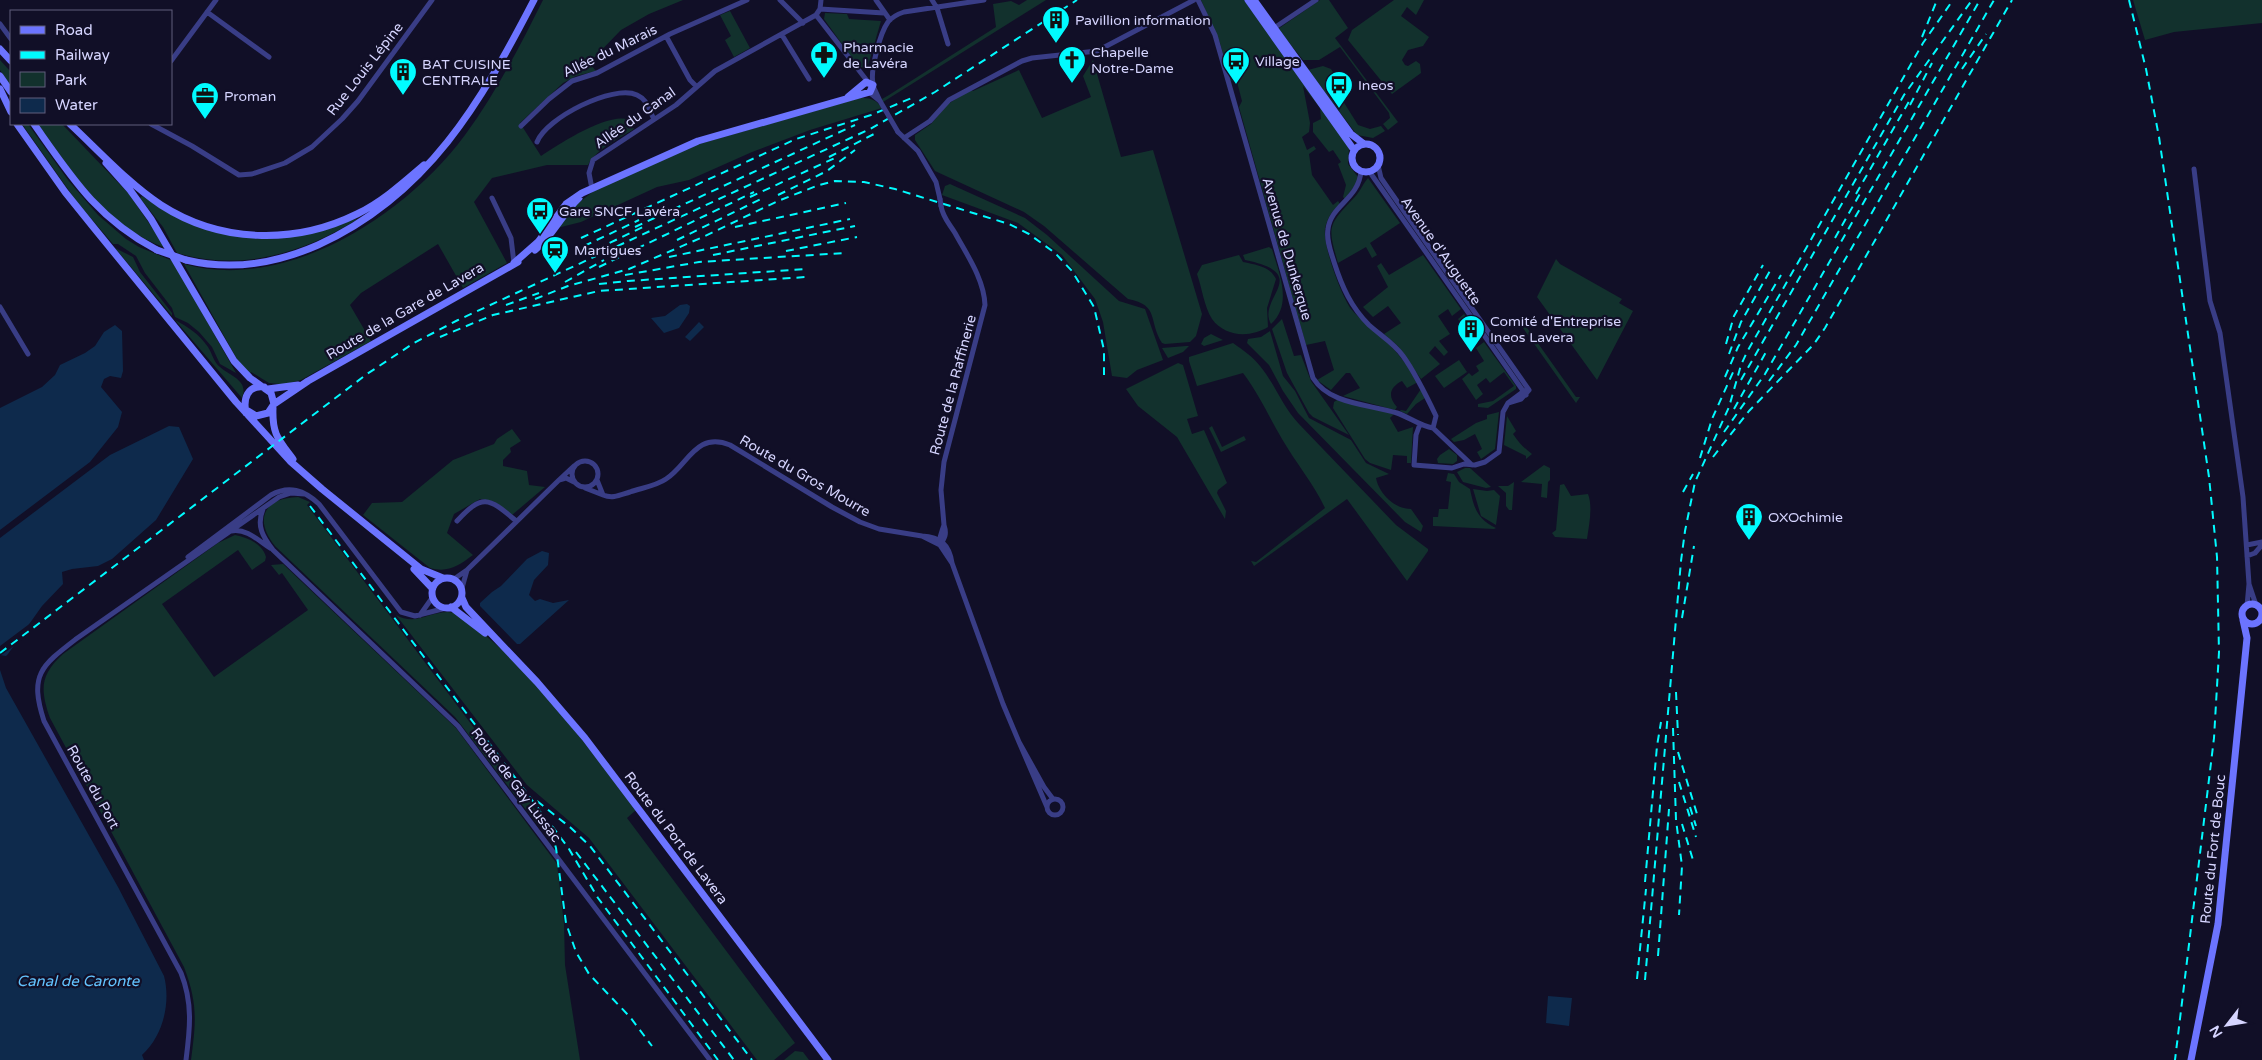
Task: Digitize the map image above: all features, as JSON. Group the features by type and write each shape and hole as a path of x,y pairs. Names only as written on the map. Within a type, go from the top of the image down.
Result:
{"street":[{"path":"172,60 216,0"},
{"name":"Rue Louis Lépine","path":"152,125 192,146 239,175 252,174 285,163 312,148 342,119 358,101 432,0"},
{"path":"35,125 67,170 95,204 119,228 157,250 186,260 215,265 254,265 279,260 312,248 344,232 385,206 409,186 442,150 484,93 534,0"},
{"name":"Allée du Marais","path":"521,126 572,80 597,73 666,36 747,0"},
{"path":"780,0 803,22"},
{"path":"816,15 820,9 821,0"},
{"path":"876,0 890,20"},
{"path":"932,0 937,8 948,44"},
{"path":"869,87 884,28 890,20 901,13 984,0"},
{"path":"904,138 930,121 949,100 1022,61 1032,58 1079,54 1104,48 1196,0"},
{"name":"Avenue de Dunkerque","path":"1196,0 1215,36 1310,372 1320,388 1340,398 1395,412 1433,428"},
{"path":"1248,0 1354,150 1352,162 1357,169 1365,171 1378,165 1379,153 1375,147 1364,144 1351,134 1254,0"},
{"path":"1274,28 1316,0"},
{"path":"820,9 884,13"},
{"path":"207,12 269,58"},
{"name":"Allée du Canal","path":"592,188 589,173 593,160 676,105 715,71 816,15"},
{"name":"Route de la Raffinerie","path":"816,15 880,101 898,132 914,146 923,160 936,182 944,219 954,231 982,285 985,305 944,462 941,490 946,532 940,542"},
{"path":"0,24 10,38"},
{"path":"782,35 809,79"},
{"path":"666,36 690,80 696,86"},
{"path":"0,49 10,61"},
{"path":"0,76 10,91"},
{"name":"Route de la Gare de Lavera","path":"274,406 308,381 514,263 538,242 569,200 698,141 848,97 869,87"},
{"path":"0,89 10,110"},
{"path":"537,142 542,133 571,109 621,93 632,93 643,99 649,106 654,119"},
{"path":"18,125 65,192 94,228 278,448 304,473 421,569 443,578 454,579 467,570 515,520 559,480 575,466 586,461 594,464 598,472 597,480 604,495"},
{"path":"71,125 131,181 161,204 210,228 256,236 306,232 357,214 394,190 442,150"},
{"path":"77,130 130,190 151,219 234,362 250,378 266,388 274,398 272,423 275,434 304,473"},
{"path":"1354,150 1364,144"},
{"name":"Avenue d'Auguette","path":"1378,165 1381,178 1526,392"},
{"path":"2194,169 2210,301 2220,333 2244,504 2249,584 2246,606 2242,611 2244,620 2249,624 2255,624 2260,620 2262,613 2256,605 2249,584"},
{"path":"1365,171 1355,192 1335,212 1328,229 1328,241 1344,292 1369,324 1402,354 1420,382 1436,416 1433,428 1472,465"},
{"name":"Avenue d'Auguette","path":"1365,171 1526,392"},
{"path":"492,198 511,238 514,263"},
{"path":"0,307 28,354"},
{"name":"Route de la Gare de Lavera","path":"266,388 292,387 308,381"},
{"path":"246,410 248,392 258,387 266,388"},
{"path":"1420,424 1416,435 1414,465 1456,467 1464,464 1472,465 1484,462 1498,452 1504,412 1508,403 1526,392"},
{"path":"246,410 261,416 268,414 274,406"},
{"name":"Route du Gros Mourre","path":"559,480 566,478 604,495 615,497 662,481 671,475 699,446 708,442 719,442 730,445 860,522 879,529 922,536 940,542"},
{"path":"1456,467 1461,454"},
{"path":"574,482 572,474 575,466"},
{"path":"584,487 592,486 597,480"},
{"name":"Route du Port","path":"168,573 242,516 281,490 294,489 305,494"},
{"path":"305,494 319,504 401,612 410,616 448,608 462,598 462,588 467,570"},
{"name":"Route du Port","path":"186,1060 191,1010 181,973 44,721 37,695 37,684 46,663 76,639 168,573 284,495 305,494"},
{"path":"457,521 471,506 482,502 496,505 515,520"},
{"path":"260,526 260,517 265,506"},
{"name":"Route de Gay Lussac","path":"242,516 246,520 260,526 264,538 273,550"},
{"name":"Route de Gay Lussac","path":"246,520 250,534"},
{"name":"Route de Gay Lussac","path":"230,531 241,531 250,534 273,550 458,726 710,1060"},
{"path":"940,542 952,563 1002,704 1047,807 1052,814 1061,813 1062,804 1060,800 1054,799 1044,787 1019,742"},
{"path":"2247,545 2262,543"},
{"path":"2247,556 2255,554 2262,543"},
{"path":"391,546 432,588"},
{"path":"419,615 432,598 432,588 438,580 443,578"},
{"path":"454,579 462,588"},
{"path":"432,598 438,605 448,608"},
{"name":"Route du Port de Lavera","path":"462,598 466,607 494,639 537,682 585,738 828,1060"},
{"path":"2246,606 2256,605"},
{"name":"Route du Port de Lavera","path":"448,608 494,639"},
{"name":"Route du Fort de Bouc","path":"2191,1060 2218,924 2247,638 2244,620"},
{"name":"Route du Fort de Bouc","path":"2247,638 2255,624"},
{"path":"1047,807 1048,803 1054,799"}],"green space":[{"path":"543,0 683,0 649,14 621,30 589,63 596,71 576,76 563,83 520,123 541,156 582,131 607,121 627,119 634,129 602,149 588,165 547,165 492,178 474,202 507,263 463,288 438,244 361,293 350,305 371,341 301,380 279,386 279,384 269,383 251,372 250,374 238,361 184,264 223,270 263,267 302,257 341,240 377,219 411,193 440,165 465,135 497,86"},
{"path":"1027,0 1046,0 883,102 882,99 996,27 993,4 1011,1 1019,5"},
{"path":"1201,0 1244,0 1332,120 1349,148 1348,164 1358,177 1356,184 1345,199 1343,197 1346,185 1338,164 1341,162 1333,150 1329,152 1313,132 1313,123 1321,119 1320,108 1303,86 1310,123 1309,132 1302,137 1307,150 1314,146 1316,149 1309,154 1312,175 1333,205 1338,201 1340,204 1330,215 1325,229 1327,247 1338,282 1351,309 1390,345 1418,382 1407,388 1402,381 1395,386 1391,396 1397,407 1395,410 1343,396 1360,388 1350,373 1346,373 1331,390 1317,380 1334,370 1325,341 1306,345 1239,107 1242,101 1237,82 1230,80 1220,43"},
{"path":"1320,0 1329,0 1348,28 1335,38 1398,122 1388,130 1383,124 1390,118 1389,113 1340,47 1319,60 1303,60 1278,29"},
{"path":"1394,0 1424,0 1416,15 1407,7 1401,16 1429,37 1423,46 1408,50 1402,60 1408,66 1416,61 1420,64 1421,73 1392,94 1348,40 1352,30"},
{"path":"2133,0 2262,0 2262,23 2174,32 2145,40"},
{"path":"730,11 750,48 734,57 725,40 731,36 720,15"},
{"path":"825,13 847,14 849,19 881,21 867,69 858,66 824,19"},
{"path":"0,60 10,71 10,85 0,70"},
{"path":"1093,60 1121,157 1153,150 1202,314 1196,336 1190,342 1162,343 1152,315 1145,305 1128,299 1044,226 1024,212 935,171 915,140 915,135 931,124 948,104 970,90 973,91 1019,70 1042,118 1091,97 1083,76"},
{"path":"1323,66 1331,69 1346,94 1343,101 1358,125 1370,129 1381,126 1385,131 1373,138 1357,135 1308,70"},
{"path":"860,98 872,100 882,108 810,130 752,152 689,180 657,187 581,222 557,228 572,208 595,190 696,145"},
{"path":"23,125 29,125 68,180 98,215 126,239 139,247 173,261 236,373 220,364 212,347 199,332 188,323 175,317 172,308 145,273 136,256 118,244 113,244 77,202"},
{"path":"39,125 63,125 129,194 166,248 145,239 126,227 93,197"},
{"path":"1368,178 1400,223 1370,243 1377,255 1372,258 1366,247 1338,263 1331,235 1334,222 1357,195"},
{"path":"950,184 1025,218 1047,235 1119,301 1145,309 1163,360 1137,370 1127,378 1112,376 1103,322 1095,299 1062,255 1018,223 942,195 945,186"},
{"path":"142,196 195,224 233,235 252,238 271,239 297,236 358,219 316,241 294,250 271,256 248,260 201,258 177,253 163,227 140,198"},
{"path":"1269,247 1272,249 1281,278 1283,298 1278,316 1271,324 1268,314 1280,280 1276,272 1265,266 1245,260 1243,255"},
{"path":"115,248 133,257 140,272 172,313 172,316"},
{"path":"1239,255 1243,262 1258,265 1270,271 1276,279 1267,308 1268,327 1261,331 1246,334 1238,334 1224,329 1212,319 1205,303 1197,274 1202,265"},
{"path":"1423,255 1461,309 1452,316 1448,309 1438,316 1450,334 1439,341 1448,352 1444,356 1435,346 1429,353 1440,364 1421,379 1398,346 1384,334 1401,323 1388,306 1373,317 1363,307 1388,287 1377,266 1381,263 1389,275"},
{"path":"1556,259 1560,264 1622,299 1619,303 1633,311 1597,380 1537,297"},
{"path":"1464,314 1476,331 1463,340 1468,334 1458,319"},
{"path":"1282,319 1294,356 1301,355 1311,381 1349,435 1313,417 1309,413 1287,373 1272,329"},
{"path":"175,320 189,328 205,342 218,365 241,383 244,392 242,398"},
{"path":"1526,320 1523,322 1576,397 1580,397 1576,403 1518,321"},
{"path":"1270,331 1283,376 1295,391 1309,418 1351,440 1366,463 1389,474 1376,478 1380,490 1394,503 1411,509 1423,526 1421,532 1405,522 1298,413 1269,365 1247,343 1248,339 1261,337"},
{"path":"1211,334 1223,340 1204,346 1201,344 1204,338"},
{"path":"1484,342 1516,386 1516,389 1488,408 1478,407 1478,404 1493,401 1514,386 1504,372 1490,383 1486,378 1477,385 1483,394 1476,400 1462,379 1469,373 1472,376 1479,371 1476,366 1484,361 1476,348"},
{"path":"1233,343 1260,366 1299,424 1396,525 1428,549 1407,581 1347,499 1254,566 1251,561 1256,562 1325,508 1243,373 1197,386 1189,357"},
{"path":"1189,346 1183,352 1168,358 1162,348"},
{"path":"1459,360 1467,372 1444,388 1435,376"},
{"path":"1178,363 1183,365 1198,416 1187,419 1192,434 1204,430 1227,483 1217,493 1226,511 1225,519 1177,437 1138,406 1126,389"},
{"path":"1421,389 1425,398 1407,414 1400,411 1406,411"},
{"path":"1337,400 1394,414 1390,418 1398,432 1413,427 1411,463 1407,463 1407,456 1393,455 1391,470 1370,463 1365,459 1333,408 1334,402"},
{"path":"1499,412 1495,449 1481,459 1477,452 1482,449 1475,434 1464,440 1454,442 1451,439 1476,423 1487,419 1487,415"},
{"path":"1507,416 1516,431 1513,434 1532,454 1526,459 1526,456 1504,445"},
{"path":"1212,426 1222,447 1244,436 1246,440 1221,452 1209,428"},
{"path":"512,429 521,441 510,448 511,452 503,460 503,466 527,471 529,485 545,487 512,515 495,502 480,499 454,514 447,533 473,555 453,568 442,570 430,568 363,515 372,503 402,502 453,460 494,444 497,439"},
{"path":"1449,449 1457,455 1457,461 1453,464 1438,463 1437,459 1440,455"},
{"path":"1544,465 1550,468 1547,498 1541,497 1542,484 1521,482"},
{"path":"1470,468 1491,487 1486,488 1463,482 1457,472"},
{"path":"1448,473 1454,474 1459,482 1470,489 1473,502 1480,517 1496,528 1433,526 1433,517 1438,517 1439,509 1448,509 1451,482 1446,481"},
{"path":"1514,482 1512,510 1509,510 1506,506 1506,493 1498,486 1508,486"},
{"path":"1564,484 1571,496 1588,494 1590,522 1587,539 1555,537 1552,533 1556,530 1560,485"},
{"path":"1473,489 1494,490 1500,496 1496,525 1481,516"},
{"path":"298,497 310,502 307,505 543,820 537,824 455,717 275,546 265,528 264,519 266,512 277,501"},
{"path":"235,535 249,539 262,548 266,557 265,561 252,570 238,550 162,604 214,677 308,610 282,573 279,575 271,565 283,564 456,728 557,864 564,924 565,965 580,1060 191,1060 195,1013 192,992 184,967 50,718 45,699 44,683 50,669 63,654 218,543"},
{"path":"448,612 456,613 483,634 512,659 531,679 586,744 636,810 627,818 795,1043 774,1060 757,1060 589,838 527,785 396,615 403,618 416,619"},
{"path":"795,1051 803,1052 809,1060 784,1060"}],"water":[{"path":"687,304 690,306 689,313 679,328 664,333 651,318 665,316 680,305"},
{"path":"699,322 704,327 690,341 685,337"},
{"path":"115,325 122,331 123,371 121,378 110,376 104,379 101,387 122,412 118,427 90,462 0,530 0,408 42,387 55,375 60,365 95,346 104,332"},
{"path":"169,426 179,427 193,459 156,520 112,559 98,566 62,572 63,584 42,606 8,654 6,656 0,655 0,538 110,455"},
{"path":"542,551 549,553 548,565 534,580 529,595 535,601 540,599 553,603 569,600 520,644 517,644 480,606 480,603 501,586 527,559"},
{"name":"Canal de Caronte","path":"0,670 6,688 118,887 164,976 166,1008 164,1018 155,1038 142,1055 144,1060 0,1060"},
{"path":"1548,996 1572,998 1569,1026 1546,1023"}],"pier":[{"path":"36,619 21,641 0,656 0,646"}],"railway":[{"path":"0,653 367,374 414,343 458,320 870,129 935,92 1077,0"},
{"path":"1922,37 1937,0"},
{"path":"1645,980 1681,561 1695,482 1729,407 1741,365 1747,352 1923,43 1953,0"},
{"path":"1741,380 1904,95 1972,0"},
{"path":"1724,432 1765,374 1980,0"},
{"path":"1769,381 1796,345 1994,0"},
{"path":"1713,457 1749,411 1814,344 1825,328 2012,0"},
{"path":"2129,0 2146,69 2159,137 2209,477 2217,557 2219,652 2214,738 2175,1060"},
{"path":"1962,69 1986,34"},
{"path":"1910,105 1932,63"},
{"path":"581,238 796,139 871,115 914,97"},
{"path":"1856,194 1911,98"},
{"path":"635,227 855,125"},
{"path":"829,157 876,133"},
{"path":"778,195 827,171 855,150"},
{"path":"750,197 837,157"},
{"path":"535,299 568,286 629,269 703,237 778,201 819,185 835,181 864,182 895,189 1009,224 1029,234 1055,253 1072,271 1094,307 1104,350 1104,375"},
{"path":"1835,238 1862,190"},
{"path":"599,267 754,192"},
{"path":"677,240 763,198"},
{"path":"735,227 846,203"},
{"path":"669,257 850,219"},
{"path":"584,246 639,220"},
{"path":"713,255 855,226"},
{"path":"597,249 643,227"},
{"path":"786,251 857,237"},
{"path":"625,275 699,262 844,253"},
{"path":"565,282 604,260"},
{"path":"1726,344 1734,316 1763,265"},
{"path":"599,284 806,269"},
{"path":"1729,354 1741,322 1771,269"},
{"path":"1725,377 1738,347 1781,275"},
{"path":"440,337 493,315 599,291 806,277"},
{"path":"506,305 539,293"},
{"path":"1734,409 1766,352"},
{"path":"1700,458 1712,419 1734,370"},
{"path":"1683,492 1693,474"},
{"path":"310,506 538,808 551,831 556,848 566,923 576,952 589,974 630,1017 652,1046"},
{"path":"1682,618 1694,546"},
{"path":"1676,692 1678,735"},
{"path":"1645,882 1657,746 1661,722"},
{"path":"1673,728 1676,820 1682,866 1679,915"},
{"path":"1678,752 1697,814"},
{"path":"1679,782 1696,837"},
{"path":"537,801 590,846 752,1060"},
{"path":"1690,807 1696,826"},
{"path":"1658,956 1669,809"},
{"path":"1682,824 1693,860"},
{"path":"552,826 569,849 598,898 718,1060"},
{"path":"576,852 734,1060"},
{"path":"1637,979 1646,889"}],"place":[{"name":"Pavillion information","path":"1056,44"},
{"name":"Pharmacie de Lavéra","path":"824,79"},
{"name":"Chapelle Notre-Dame","path":"1072,84"},
{"name":"Village","path":"1236,85"},
{"name":"BAT CUISINE CENTRALE","path":"403,96"},
{"name":"Ineos","path":"1339,109"},
{"name":"Proman","path":"205,120"},
{"name":"Gare SNCF Lavéra","path":"540,235"},
{"name":"Martigues","path":"555,274"},
{"name":"Comité d'Entreprise Ineos Lavera","path":"1471,353"},
{"name":"OXOchimie","path":"1749,541"}]}
